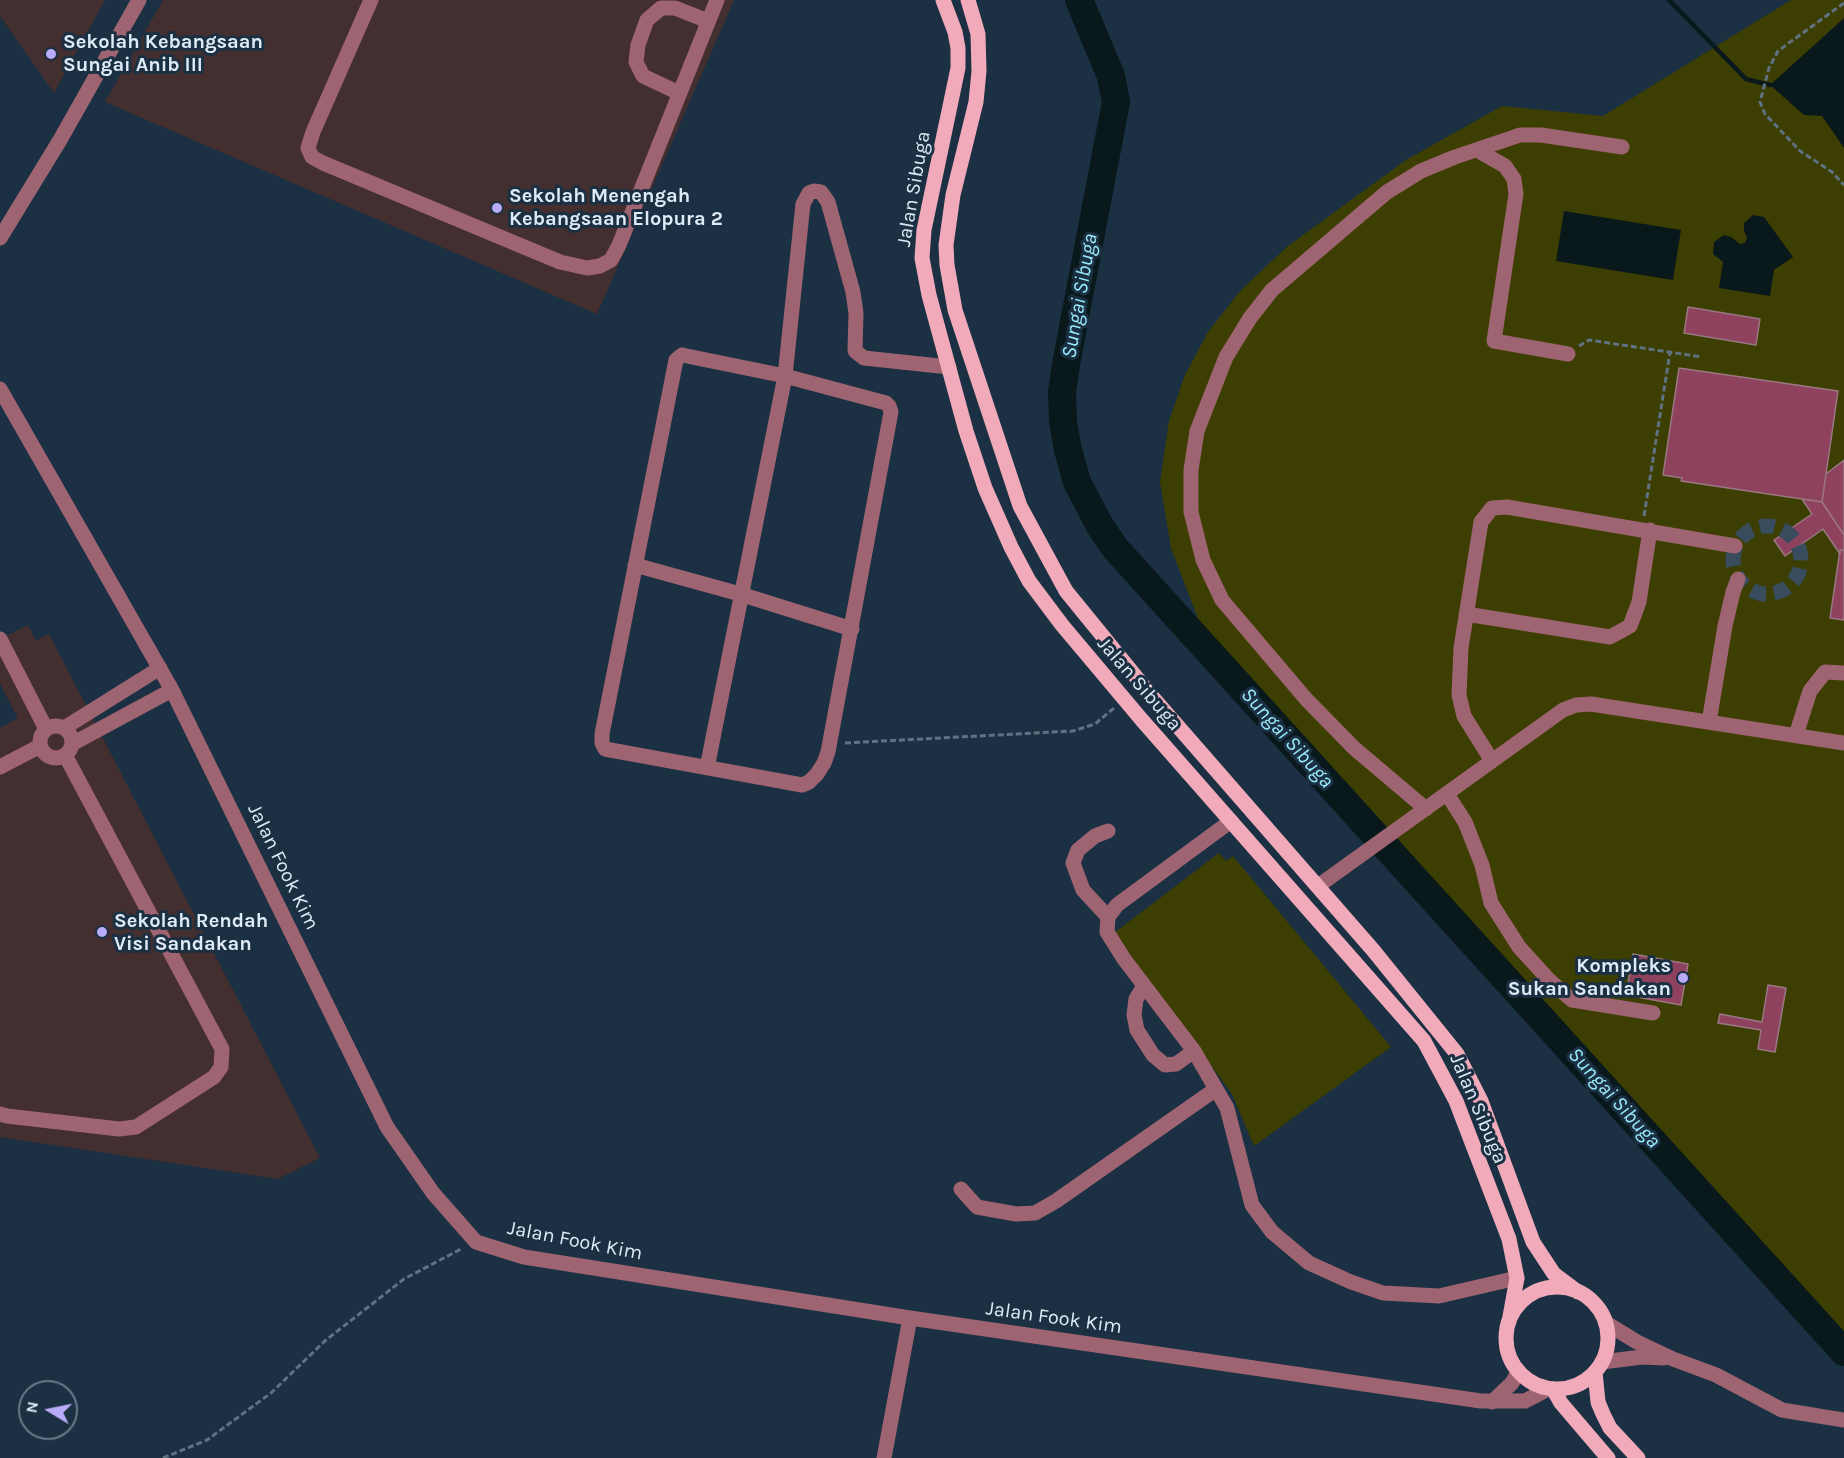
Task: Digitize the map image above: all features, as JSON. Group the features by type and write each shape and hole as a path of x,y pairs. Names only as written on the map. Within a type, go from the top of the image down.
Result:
{"main road":[{"name":"Jalan Sibuga","path":"943,0 955,32 958,68 924,230 922,258 929,295 966,431 985,488 1029,581 1062,625 1424,1041 1460,1112 1509,1239 1517,1278 1509,1322"},
{"name":"Jalan Sibuga","path":"968,0 978,34 980,71 976,102 953,195 946,245 947,265 956,310 1020,506 1066,591 1154,699 1373,950 1457,1054 1481,1101 1533,1242 1554,1274 1578,1292"},
{"path":"1599,1367 1583,1382 1569,1388 1550,1389 1532,1383 1518,1371 1509,1356 1506,1339 1509,1322 1517,1307 1530,1295 1545,1289 1562,1287 1578,1292 1599,1310 1606,1323 1608,1336 1599,1367 1598,1402 1610,1428 1638,1458"},
{"path":"1550,1389 1608,1458"}],"street":[{"path":"0,238 60,140 139,0"},
{"path":"371,0 313,132 309,148 312,157 322,164 560,262 587,268 600,266 611,260 620,245 717,0"},
{"path":"679,93 643,76 636,62 638,45 647,20 661,8 675,8 708,21"},
{"path":"1426,809 1354,748 1306,699 1222,600 1203,560 1191,512 1191,470 1197,431 1227,357 1250,318 1272,290 1387,192 1421,171 1520,135 1541,135 1622,147"},
{"path":"1477,150 1505,166 1514,179 1516,194 1494,341 1568,354"},
{"path":"707,768 785,376 805,197 814,191 821,192 828,202 854,292 855,351 864,358 949,367"},
{"path":"686,355 785,376 886,403 889,406 891,412 830,744 824,763 809,782 802,785 605,748 602,743 602,734 635,565 678,357 686,355"},
{"name":"Jalan Fook Kim","path":"0,389 172,690 387,1127 433,1193 476,1242 524,1257 910,1318 1492,1402 1525,1401 1550,1389"},
{"path":"1492,761 1464,716 1459,695 1461,648 1481,522 1492,508 1507,507 1735,546"},
{"path":"1466,614 1611,637 1630,626 1639,602 1646,530"},
{"path":"635,565 852,628"},
{"path":"1709,722 1725,626 1738,579"},
{"path":"0,639 46,729"},
{"path":"64,728 160,668"},
{"path":"1796,735 1810,691 1825,672 1844,673"},
{"path":"0,1114 119,1129 136,1127 214,1077 221,1067 222,1049 68,750 69,732 58,726 46,729 42,734 40,746 43,752 53,758 68,750 172,690"},
{"path":"1318,886 1563,710 1576,705 1591,704 1844,743"},
{"path":"0,766 40,746"},
{"path":"1447,794 1465,822 1482,865 1491,903 1519,947 1550,981 1572,1000 1653,1013"},
{"path":"1231,821 1117,905 1108,917 1107,932 1144,986 1194,1051 1227,1108 1252,1204 1272,1232 1309,1263 1351,1282 1383,1293 1438,1296 1517,1278"},
{"path":"1108,831 1095,836 1078,850 1073,863 1083,890 1108,917"},
{"path":"1144,986 1136,999 1134,1015 1137,1030 1153,1055 1165,1065 1176,1064 1194,1051"},
{"path":"961,1189 977,1207 1016,1214 1035,1213 1056,1202 1216,1089"},
{"path":"884,1458 910,1318"},
{"path":"1606,1323 1637,1342 1673,1359 1716,1375 1782,1410 1844,1420"},
{"path":"1599,1367 1642,1357 1673,1359"},
{"path":"1492,1402 1512,1383 1518,1371"}],"path":[{"path":"1844,3 1778,51 1769,68 1760,102 1765,114 1800,151 1832,172 1844,185"},
{"path":"1589,340 1702,357"},
{"path":"1646,530 1670,352"},
{"path":"830,744 1073,731 1095,724 1125,699"},
{"path":"163,1458 207,1440 271,1392 326,1340 404,1279 476,1242"}],"shaded area":[{"name":"Sekolah Kebangsaan Sungai Anib III","path":"0,0 105,0 54,93 0,16"},
{"name":"Sekolah Menengah Kebangsaan Elopura 2","path":"163,0 734,0 597,314 105,102"},
{"name":"Kompleks Sukan Sandakan","path":"1791,0 1844,0 1844,1335 1199,621 1171,548 1160,482 1169,421 1185,375 1208,332 1241,290 1288,246 1406,160 1502,106 1603,116"},
{"path":"1844,18 1844,148 1822,116 1804,115 1770,85"},
{"path":"1564,211 1681,230 1673,280 1556,261"},
{"path":"1753,215 1764,217 1793,257 1774,270 1770,296 1719,288 1723,262 1713,254 1714,242 1724,235 1740,244 1745,243 1747,238 1744,223"},
{"name":"Sekolah Rendah Visi Sandakan","path":"28,625 36,641 49,634 320,1158 278,1179 0,1137 0,728 18,718 0,684 0,639"},
{"path":"1219,853 1226,861 1233,856 1391,1047 1254,1146 1232,1094 1114,933"}],"building":[{"path":"1688,307 1760,319 1756,345 1684,333"},
{"path":"1679,368 1838,391 1822,502 1681,481 1682,478 1663,475"},
{"path":"1844,460 1844,535 1822,502 1826,474"},
{"path":"1802,499 1822,502 1844,535 1844,550 1840,550 1840,554 1823,529 1785,556 1774,540 1812,514"},
{"path":"1840,550 1844,550 1844,620 1830,618"},
{"path":"1633,954 1688,964 1681,1005 1626,995"},
{"path":"1768,985 1786,988 1775,1052 1758,1049 1761,1030 1718,1023 1720,1014 1762,1022"}],"waterway":[{"name":"Sungai Sibuga","path":"1079,0 1111,76 1116,102 1062,393 1063,422 1077,482 1100,526 1115,548 1844,1352"},
{"path":"1669,0 1746,79 1770,85"}],"tunnel":[{"path":"1760,526 1774,526 1786,531 1796,541 1801,560 1796,579 1786,589 1774,594 1760,594 1748,589 1738,579 1733,567 1733,553 1738,541 1748,531 1760,526"}],"place":[{"name":"Sekolah Kebangsaan Sungai Anib III","path":"51,54"},
{"name":"Sekolah Menengah Kebangsaan Elopura 2","path":"497,208"},
{"name":"Sekolah Rendah Visi Sandakan","path":"102,932"},
{"name":"Kompleks Sukan Sandakan","path":"1683,978"}]}
